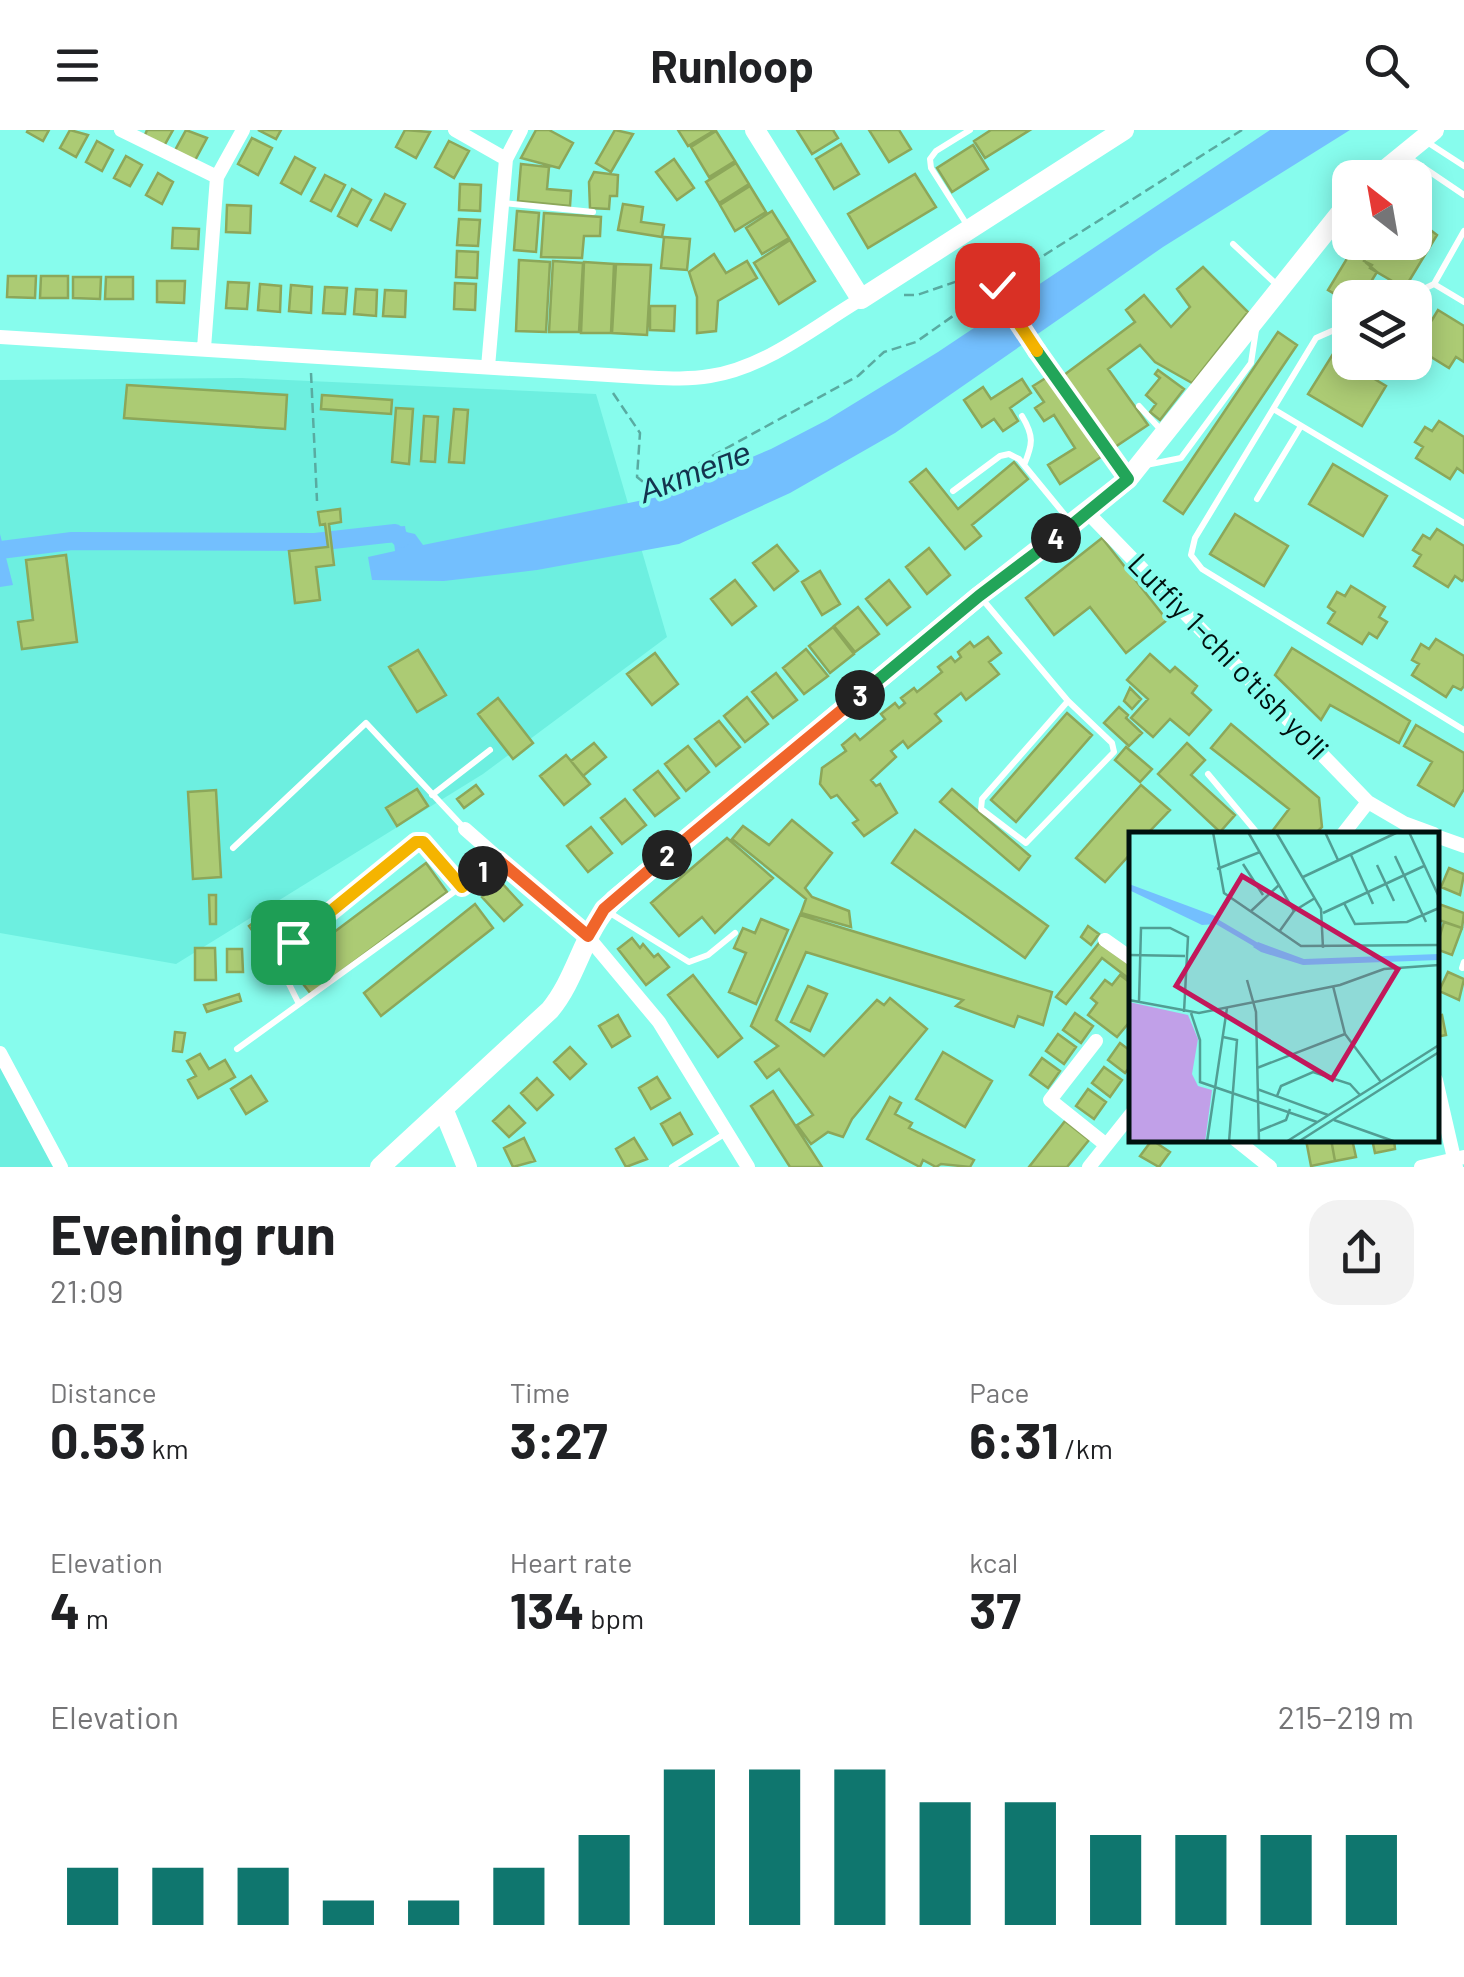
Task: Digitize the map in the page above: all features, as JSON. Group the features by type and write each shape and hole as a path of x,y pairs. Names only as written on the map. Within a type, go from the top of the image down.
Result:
{"street":[{"path":"121,130 218,177"},
{"path":"204,348 218,177 243,130"},
{"path":"454,130 506,159"},
{"path":"488,367 506,159 521,130"},
{"path":"755,130 869,294"},
{"path":"0,337 682,378 733,370 765,357 869,294 1124,130"},
{"path":"1394,160 1428,134"},
{"path":"380,1167 559,999 604,909 979,596 1081,519 1134,473 1332,223"},
{"name":"Lutfiy 1-chi o'tish yo'li","path":"1081,519 1368,802 1404,824 1427,832"},
{"path":"1345,832 1368,802"},
{"path":"465,829 588,936 660,1022 748,1167"},
{"name":"Lutfiy 1-chi o'tish yo'li","path":"1439,837 1464,846"},
{"path":"1104,940 1129,957"},
{"path":"1096,1041 1050,1100 1105,1144"},
{"path":"0,1053 61,1167"},
{"path":"1421,1167 1458,1161 1439,1091"},
{"path":"444,1111 467,1167"},
{"path":"1089,1167 1129,1116"},
{"path":"1237,1142 1270,1167"}],"lane":[{"path":"969,229 931,168 930,159 970,130"},
{"path":"1428,134 1464,166"},
{"path":"1402,153 1464,195"},
{"path":"503,203 593,212"},
{"path":"1464,232 1434,284 1464,302"},
{"path":"1233,244 1280,288"},
{"path":"1134,473 1181,458 1251,363 1258,320"},
{"path":"1332,331 1316,338 1195,538 1191,555 1195,563 1464,730"},
{"path":"1139,406 1166,434"},
{"path":"1275,410 1464,523"},
{"path":"1022,416 1033,434 1024,465"},
{"path":"1257,499 1301,426"},
{"path":"953,491 1000,456 1009,454 1081,519"},
{"path":"979,596 1068,702 1112,743 1114,752 1026,844 981,809 982,800 1068,702"},
{"path":"233,848 366,723 465,829"},
{"path":"432,795 490,750"},
{"path":"1208,774 1256,832"},
{"path":"299,1004 282,970 283,952 416,842 423,842 462,887"},
{"path":"237,1049 498,860"},
{"path":"604,909 689,962 708,955 736,933"},
{"path":"672,1167 727,1132"}],"path":[{"path":"607,374 605,384 640,433 637,477 652,488 858,376 884,352 916,342 997,285 1242,130"},
{"path":"969,229 994,274 998,292 1036,349 1134,473"},
{"path":"869,294 883,298 918,295 994,274"},
{"path":"310,354 317,501"}],"shaded area":[{"path":"1270,130 1350,130 1163,247 895,433 790,493 679,544 537,570 444,581 372,580 368,557 395,551 394,542 382,543 381,528 405,526 406,532 415,534 423,545 658,497 771,449 827,420 938,352"},
{"path":"242,378 596,394 667,637 483,774 176,964 0,933 0,380"},
{"path":"0,534 13,585 0,587"},
{"path":"0,1053 61,1167 0,1167"}],"building":[{"path":"28,130 49,130 43,141"},
{"path":"70,130 88,135 76,157 60,148"},
{"path":"147,130 173,130 164,146 145,135"},
{"path":"186,130 207,138 193,164 173,154"},
{"path":"258,130 281,130 276,139"},
{"path":"405,130 430,132 416,158 396,147"},
{"path":"536,130 549,130 573,143 559,168 521,158"},
{"path":"615,130 633,134 611,172 596,163"},
{"path":"678,130 715,130 688,146"},
{"path":"797,130 833,130 838,138 812,154"},
{"path":"869,130 899,130 911,149 889,162"},
{"path":"991,130 1030,130 985,158 974,141"},
{"path":"716,131 735,161 709,177 691,147"},
{"path":"252,138 272,148 258,175 238,164"},
{"path":"97,141 113,150 102,171 86,162"},
{"path":"449,141 469,151 454,178 435,167"},
{"path":"841,144 859,174 834,189 816,159"},
{"path":"973,145 988,169 952,192 937,168"},
{"path":"126,156 142,165 130,186 114,178"},
{"path":"295,157 315,168 301,194 281,183"},
{"path":"674,159 694,188 677,200 656,172"},
{"path":"736,163 749,184 719,203 706,182"},
{"path":"521,164 549,167 547,189 571,191 570,206 518,201"},
{"path":"594,172 618,175 617,196 610,196 609,209 590,208 589,182"},
{"path":"158,173 173,182 162,204 146,195"},
{"path":"915,174 936,207 868,248 848,214"},
{"path":"325,175 345,185 331,211 311,201"},
{"path":"460,184 481,185 480,211 459,210"},
{"path":"750,186 766,212 735,231 720,205"},
{"path":"352,189 371,200 357,226 338,216"},
{"path":"385,194 405,204 391,230 371,220"},
{"path":"623,204 643,207 641,222 664,225 662,237 618,230"},
{"path":"227,205 251,206 250,233 226,232"},
{"path":"517,211 539,213 536,252 514,250"},
{"path":"772,211 789,238 762,254 746,228"},
{"path":"544,213 601,217 600,236 584,236 582,258 541,257"},
{"path":"459,219 480,220 478,246 457,245"},
{"path":"173,228 199,229 198,249 172,248"},
{"path":"664,237 690,239 687,270 661,268"},
{"path":"790,240 815,281 779,304 754,263"},
{"path":"457,251 478,252 477,278 456,277"},
{"path":"714,254 726,273 747,261 757,278 718,301 716,331 697,333 697,297 689,272"},
{"path":"519,260 550,262 546,332 516,331"},
{"path":"1346,260 1365,260 1377,272 1372,280 1334,280"},
{"path":"1422,260 1410,280 1390,280 1364,261"},
{"path":"553,261 583,263 579,332 549,332"},
{"path":"584,262 614,264 611,333 581,333"},
{"path":"616,264 651,265 647,335 612,333"},
{"path":"1203,267 1248,312 1192,383 1155,362 1140,345 1108,369 1148,425 1115,447 1064,375 1135,322 1126,310 1144,295 1171,327 1190,307 1177,289"},
{"path":"8,276 36,276 35,298 7,297"},
{"path":"41,276 68,276 68,298 40,298"},
{"path":"73,277 101,277 100,299 73,298"},
{"path":"106,277 133,277 133,299 105,299"},
{"path":"157,281 185,281 184,303 157,302"},
{"path":"228,282 249,283 247,309 226,308"},
{"path":"455,283 476,284 475,310 454,309"},
{"path":"260,284 281,286 280,312 258,310"},
{"path":"291,285 312,287 311,313 289,311"},
{"path":"325,287 347,288 345,314 323,313"},
{"path":"356,289 377,290 376,316 354,314"},
{"path":"385,290 406,291 405,317 383,316"},
{"path":"650,306 675,306 674,331 650,330"},
{"path":"1438,310 1464,326 1464,362 1456,357 1449,368 1432,358 1432,320"},
{"path":"1278,332 1297,345 1183,514 1164,501"},
{"path":"1332,356 1332,380 1376,380 1386,386 1362,426 1308,394"},
{"path":"1158,370 1184,389 1160,420 1150,412 1156,404 1146,395 1160,378 1155,374"},
{"path":"1049,376 1101,457 1060,484 1048,465 1075,448 1054,415 1044,421 1035,408 1044,402 1033,386"},
{"path":"1022,379 1031,393 1010,408 1018,421 1003,431 994,419 982,427 964,400 983,387 991,399"},
{"path":"127,385 287,395 285,429 124,418"},
{"path":"322,395 392,400 391,414 321,409"},
{"path":"396,408 413,409 409,464 392,462"},
{"path":"454,409 468,410 464,463 449,462"},
{"path":"424,416 438,417 435,462 421,461"},
{"path":"1439,421 1464,437 1464,473 1457,468 1450,479 1416,458 1423,447 1415,442 1425,427 1432,431"},
{"path":"1014,462 1028,479 972,525 981,536 965,549 910,482 926,469 958,509"},
{"path":"1333,464 1387,496 1363,536 1309,504"},
{"path":"340,509 341,522 329,524 334,565 316,567 320,600 295,603 289,551 328,547 325,524 320,525 318,512"},
{"path":"1235,514 1288,546 1264,586 1210,554"},
{"path":"1437,529 1464,546 1464,579 1455,576 1448,587 1414,566 1421,555 1413,550 1423,535 1430,539"},
{"path":"1102,538 1167,620 1126,653 1090,607 1054,635 1026,598"},
{"path":"777,545 798,571 774,590 753,563"},
{"path":"929,548 950,575 927,594 906,567"},
{"path":"66,555 77,642 22,649 18,622 33,620 26,560"},
{"path":"820,571 840,604 822,615 802,582"},
{"path":"735,580 756,606 732,625 711,599"},
{"path":"889,580 910,607 887,625 866,599"},
{"path":"1351,586 1385,607 1379,617 1387,622 1377,638 1369,633 1362,644 1328,623 1335,612 1328,607 1337,592 1345,596"},
{"path":"858,607 879,634 855,652 834,626"},
{"path":"833,627 854,654 830,673 809,646"},
{"path":"988,637 1001,653 989,662 999,674 966,700 961,693 935,714 941,721 908,748 903,741 891,751 896,757 871,780 876,786 880,784 897,813 864,836 853,823 858,820 837,795 831,798 820,784 822,768 846,751 842,745 855,734 860,740 885,719 881,714 895,703 899,708 905,703 901,698 914,688 917,692 942,672 938,667 951,657 955,662 961,657 958,652 970,642 974,647"},
{"path":"1436,639 1464,656 1464,686 1461,690 1453,686 1446,697 1412,675 1419,664 1412,660 1421,644 1429,649"},
{"path":"1292,648 1410,721 1399,743 1330,705 1321,720 1275,675"},
{"path":"806,649 828,676 804,694 783,668"},
{"path":"418,650 446,695 417,712 389,667"},
{"path":"655,653 678,684 652,705 627,674"},
{"path":"1150,654 1170,672 1175,667 1197,686 1192,693 1211,710 1189,735 1170,719 1153,737 1131,718 1148,699 1127,680"},
{"path":"776,673 797,700 773,718 752,692"},
{"path":"1130,688 1141,699 1132,709 1124,701"},
{"path":"747,697 768,724 745,742 724,716"},
{"path":"498,698 533,743 513,759 478,714"},
{"path":"1119,707 1142,733 1129,746 1104,723"},
{"path":"1067,713 1092,735 1016,822 991,800"},
{"path":"719,721 740,747 716,766 695,739"},
{"path":"1231,724 1319,798 1322,827 1317,832 1272,832 1289,809 1211,748"},
{"path":"1416,725 1464,753 1464,789 1454,806 1418,785 1432,762 1404,746"},
{"path":"594,743 606,757 583,776 571,761"},
{"path":"1187,743 1205,760 1191,775 1235,815 1220,832 1158,774"},
{"path":"688,746 709,772 686,791 665,764"},
{"path":"1126,747 1152,769 1140,782 1115,760"},
{"path":"566,755 590,784 564,805 540,776"},
{"path":"658,771 679,798 655,816 634,790"},
{"path":"476,785 483,794 464,808 457,799"},
{"path":"1141,785 1170,810 1149,832 1129,832 1129,855 1105,882 1076,858"},
{"path":"417,789 428,806 397,826 386,808"},
{"path":"952,789 1030,856 1019,870 940,802"},
{"path":"216,790 221,877 193,879 188,792"},
{"path":"625,799 646,825 622,844 601,818"},
{"path":"792,820 832,853 805,888 812,897 849,911 851,927 801,913 806,899 732,839 743,826 769,845"},
{"path":"591,827 612,853 588,872 567,846"},
{"path":"915,830 1048,926 1025,958 892,863"},
{"path":"727,838 773,878 715,933 702,917 679,936 651,903"},
{"path":"426,863 447,892 311,994 289,966"},
{"path":"1449,868 1464,874 1460,895 1441,887"},
{"path":"500,881 522,905 504,921 482,897"},
{"path":"209,895 216,895 216,924 210,924"},
{"path":"475,904 493,928 381,1016 364,993"},
{"path":"1439,904 1464,913 1462,928 1439,920"},
{"path":"269,911 279,925 259,940 249,926"},
{"path":"800,915 1052,992 1043,1025 1018,1016 1014,1027 956,1006 963,1000 806,952 776,1020 824,1056 877,1000 884,1005 890,998 927,1029 852,1119 843,1137 828,1132 811,1144 797,1125 813,1115 779,1069 767,1078 755,1062 778,1046 751,1026"},
{"path":"761,919 788,930 756,1004 729,992 746,953 734,948 743,928 755,933"},
{"path":"1444,922 1462,928 1452,955 1439,950"},
{"path":"1088,926 1099,934 1091,945 1081,937"},
{"path":"632,938 654,957 658,954 669,967 646,985 618,949"},
{"path":"1099,943 1129,964 1129,979 1102,958 1066,1004 1056,997"},
{"path":"195,948 215,948 216,980 195,980"},
{"path":"227,949 242,949 243,972 227,972"},
{"path":"1448,972 1464,979 1459,1000 1439,991"},
{"path":"693,975 742,1038 718,1057 668,995"},
{"path":"1120,975 1129,982 1129,1023 1117,1037 1088,1015 1097,1003 1091,998 1105,980 1112,985"},
{"path":"808,986 827,994 810,1031 791,1022"},
{"path":"239,994 241,1001 207,1012 204,1005"},
{"path":"1075,1013 1093,1026 1081,1043 1063,1030"},
{"path":"618,1015 630,1036 612,1047 599,1026"},
{"path":"1439,1016 1446,1035 1439,1036"},
{"path":"175,1032 185,1033 182,1052 173,1051"},
{"path":"1058,1034 1076,1047 1064,1064 1046,1051"},
{"path":"1120,1043 1129,1050 1129,1068 1125,1073 1108,1060"},
{"path":"570,1047 586,1064 570,1079 554,1062"},
{"path":"943,1052 992,1081 965,1127 916,1099"},
{"path":"200,1054 209,1069 225,1060 235,1077 198,1098 188,1080 196,1076 187,1061"},
{"path":"1042,1058 1060,1071 1048,1088 1030,1075"},
{"path":"1104,1067 1122,1080 1110,1097 1092,1083"},
{"path":"251,1076 267,1101 246,1114 231,1089"},
{"path":"657,1077 670,1098 651,1109 639,1088"},
{"path":"537,1078 553,1095 537,1110 521,1093"},
{"path":"1088,1089 1106,1102 1094,1119 1076,1106"},
{"path":"773,1091 822,1167 790,1167 751,1106"},
{"path":"890,1097 901,1103 895,1114 912,1123 909,1128 974,1160 970,1167 936,1167 923,1160 920,1167 867,1139"},
{"path":"509,1106 525,1123 509,1137 493,1121"},
{"path":"680,1113 692,1134 673,1145 661,1124"},
{"path":"1065,1121 1089,1140 1067,1167 1029,1167"},
{"path":"524,1138 535,1161 513,1167 504,1148"},
{"path":"634,1138 647,1159 626,1167 616,1149"},
{"path":"1150,1142 1170,1152 1159,1167 1140,1156"},
{"path":"1306,1142 1332,1142 1335,1161 1311,1166"},
{"path":"1332,1142 1353,1142 1356,1157 1335,1161"},
{"path":"1373,1142 1394,1142 1395,1149 1375,1153"}],"waterway":[{"name":"Актепе","path":"0,550 72,541 315,542 395,533 401,539"}],"route":[{"path":"293,942 416,842 423,842 462,887 498,860 588,936 614,900 979,596 1128,479 1036,349 997,285"}]}
